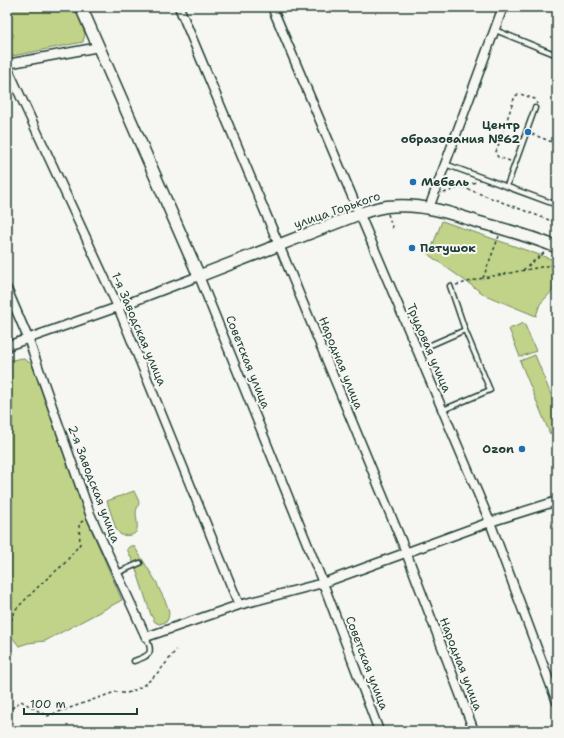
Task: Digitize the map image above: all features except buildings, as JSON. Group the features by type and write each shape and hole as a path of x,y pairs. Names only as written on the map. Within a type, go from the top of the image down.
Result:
{"street":[{"name":"Советская улица","path":"81,7 199,276 322,583 379,731"},
{"name":"Народная улица","path":"179,7 406,552 474,731"},
{"name":"Трудовая улица","path":"272,7 490,522 557,702"},
{"path":"429,208 503,7"},
{"path":"7,66 99,47"},
{"name":"1-я Заводская улица","path":"7,66 118,307 239,605"},
{"name":"улица Горького","path":"199,276 359,214 382,207 393,206 429,208 501,228 553,246"},
{"path":"7,346 118,307 199,276"},
{"name":"2-я Заводская улица","path":"7,289 28,338 90,514 146,637"},
{"path":"146,637 239,605 322,583 490,522 557,501"}],"lane":[{"path":"550,7 557,10"},
{"path":"494,30 557,55"},
{"path":"507,186 535,108"},
{"path":"445,164 557,205"},
{"path":"442,410 490,390 465,330 450,286"},
{"path":"417,351 465,330"},
{"path":"117,573 140,563"},
{"path":"134,661 148,656 150,645 146,637"}],"path":[{"path":"515,163 498,157 496,154 515,96 520,94 534,99 537,104 535,108"},
{"path":"527,131 557,144"},
{"path":"557,165 554,177 557,179"},
{"path":"433,196 485,178"},
{"path":"462,187 557,223"},
{"path":"387,212 393,230"},
{"path":"483,278 499,235"},
{"path":"522,271 553,246"},
{"path":"450,286 557,264"},
{"path":"7,650 10,623 16,609 43,582 64,564 80,544 79,524 90,514"},
{"path":"7,712 21,701 47,716 115,692 126,693 147,683 161,670 176,650"}],"green space":[{"path":"7,7 75,7 85,34 83,42 7,57 7,40 11,39 14,35 7,31"},
{"path":"442,221 557,261 557,286 540,304 536,316 485,295 429,255"},
{"path":"524,323 536,351 520,357 509,329"},
{"path":"535,355 557,410 557,419 550,434 520,361"},
{"path":"22,358 32,364 88,522 122,600 45,641 28,643 19,646 7,631 7,361"},
{"path":"134,491 139,503 136,512 137,530 132,535 121,535 116,529 107,501"},
{"path":"130,546 134,546 157,583 168,608 169,613 166,622 159,624 155,622 151,615 135,566 127,549"}],"place":[{"name":"Центр образования №62","path":"528,132"},
{"name":"Мебель","path":"413,182"},
{"name":"Петушок","path":"412,248"},
{"name":"Ozon","path":"522,449"}]}
